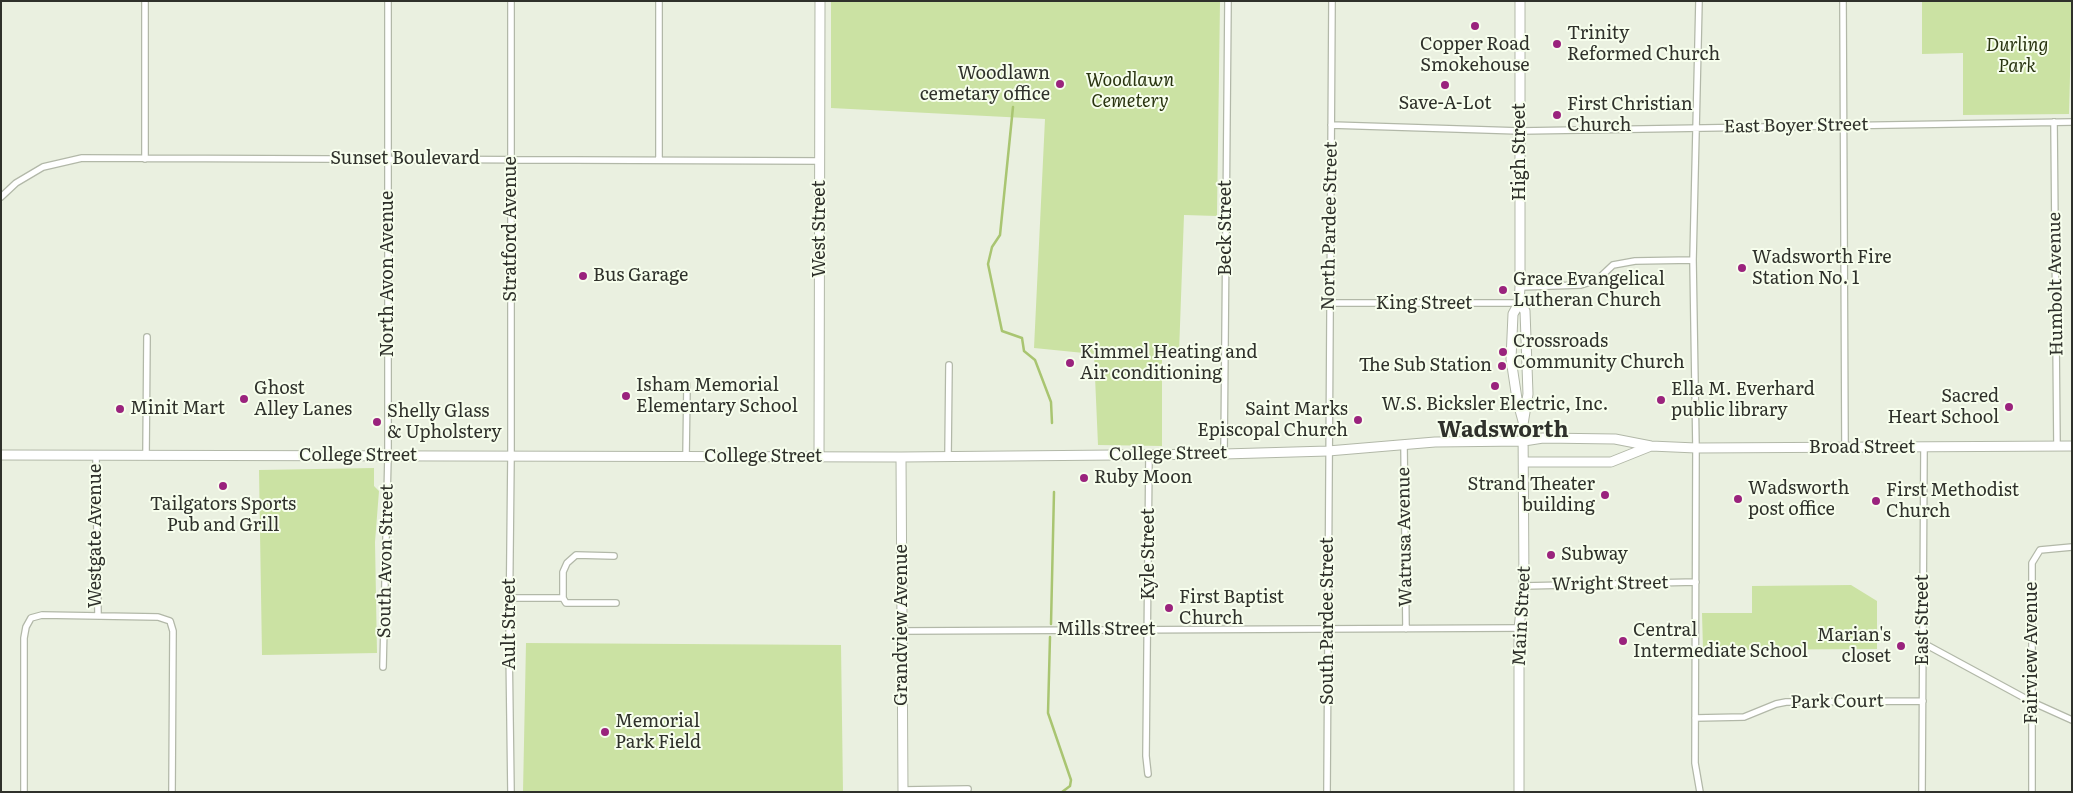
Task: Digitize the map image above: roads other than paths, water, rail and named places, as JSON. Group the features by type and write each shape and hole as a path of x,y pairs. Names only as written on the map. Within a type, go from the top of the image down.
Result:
{"main road":[{"name":"West Street","path":"819,457 820,1"},
{"name":"High Street","path":"1520,1 1520,287 1519,304 1512,314 1511,359 1517,399 1524,424"},
{"name":"High Street","path":"1519,304 1525,311 1528,394 1524,441"},
{"name":"Broad Street","path":"1524,441 1543,438 1624,440 1651,446 1696,448 2072,446"},
{"path":"1624,440 1628,449 1626,457"},
{"name":"College Street","path":"1,455 901,458 1224,454 1328,451 1435,442 1524,441"},
{"name":"Main Street","path":"1519,792 1519,628 1524,586 1524,441"},
{"name":"Broad Street","path":"1524,462 1611,462 1651,446"},
{"name":"Grandview Avenue","path":"901,458 903,791"}],"street":[{"path":"145,1 145,159"},
{"name":"North Avon Avenue","path":"388,1 388,456"},
{"name":"Stratford Avenue","path":"511,1 511,456"},
{"path":"659,1 659,160"},
{"name":"Beck Street","path":"1224,454 1228,1"},
{"name":"North Pardee Street","path":"1328,451 1332,1"},
{"path":"1698,1 1693,260 1696,448 1695,763 1700,792"},
{"path":"1843,1 1845,448"},
{"name":"Humbolt Avenue","path":"2054,122 2057,446"},
{"name":"East Boyer Street","path":"1331,125 1520,131 2072,122"},
{"name":"Sunset Boulevard","path":"1,197 29,174 57,162 82,158 820,161"},
{"path":"1520,287 1581,285 1598,280 1613,264 1635,261 1693,260"},
{"name":"King Street","path":"1329,304 1519,304"},
{"path":"146,455 147,337"},
{"path":"948,457 949,365"},
{"path":"686,385 686,457"},
{"name":"Watrusa Avenue","path":"1404,445 1406,630"},
{"name":"East Street","path":"1922,792 1924,447"},
{"name":"South Pardee Street","path":"1327,792 1328,451"},
{"name":"Kyle Street","path":"1148,774 1146,756 1149,630 1149,454"},
{"name":"Westgate Avenue","path":"24,792 24,638 28,622 30,618 42,615 98,616 96,455"},
{"name":"South Avon Street","path":"383,667 388,456"},
{"name":"Ault Street","path":"511,456 511,792"},
{"name":"Fairview Avenue","path":"2032,792 2032,563 2040,550 2072,547"},
{"path":"563,598 563,572 576,555 614,556"},
{"name":"Wright Street","path":"1524,586 1696,582"},
{"path":"510,598 563,598 566,602 616,602"},
{"path":"98,616 158,617 170,621 172,625 172,792"},
{"name":"Mills Street","path":"902,631 1519,628"},
{"path":"1923,643 2032,702 2072,720"},
{"name":"Park Court","path":"1695,718 1744,718 1776,704 1786,702 1923,701"},
{"path":"903,791 968,789"}],"waterway":[{"path":"1013,107 1000,235 992,247 988,264 1002,331 1022,338 1024,351 1035,360 1051,402 1052,423"},
{"path":"1051,624 1054,492"},
{"path":"1050,637 1048,713 1071,780 1070,786 1062,792"}],"place":[{"name":"Copper Road Smokehouse","path":"1475,26"},
{"name":"Trinity Reformed Church","path":"1557,44"},
{"name":"Woodlawn cemetary office","path":"1060,84"},
{"name":"Save-A-Lot","path":"1445,85"},
{"name":"First Christian Church","path":"1557,115"},
{"name":"Wadsworth Fire Station No. 1","path":"1742,268"},
{"name":"Bus Garage","path":"583,276"},
{"name":"Grace Evangelical Lutheran Church","path":"1503,290"},
{"name":"Crossroads Community Church","path":"1503,352"},
{"name":"Kimmel Heating and Air conditioning","path":"1070,363"},
{"name":"The Sub Station","path":"1502,366"},
{"name":"W.S. Bicksler Electric, Inc.","path":"1495,386"},
{"name":"Isham Memorial Elementary School","path":"626,396"},
{"name":"Ghost Alley Lanes","path":"244,399"},
{"name":"Ella M. Everhard public library","path":"1661,400"},
{"name":"Sacred Heart School","path":"2009,407"},
{"name":"Minit Mart","path":"120,409"},
{"name":"Saint Marks Episcopal Church","path":"1358,420"},
{"name":"Shelly Glass & Upholstery","path":"377,422"},
{"name":"Ruby Moon","path":"1084,478"},
{"name":"Tailgators Sports Pub and Grill","path":"223,486"},
{"name":"Strand Theater building","path":"1605,495"},
{"name":"Wadsworth post office","path":"1738,499"},
{"name":"First Methodist Church","path":"1876,501"},
{"name":"Subway","path":"1551,555"},
{"name":"First Baptist Church","path":"1169,608"},
{"name":"Central Intermediate School","path":"1623,641"},
{"name":"Marian's closet","path":"1901,646"},
{"name":"Memorial Park Field","path":"605,732"}],"district":[{"name":"Wadsworth","path":"1503,431"}],"park label":[{"name":"Durling Park","path":"2017,56"},
{"name":"Woodlawn Cemetery","path":"1130,91"}]}
